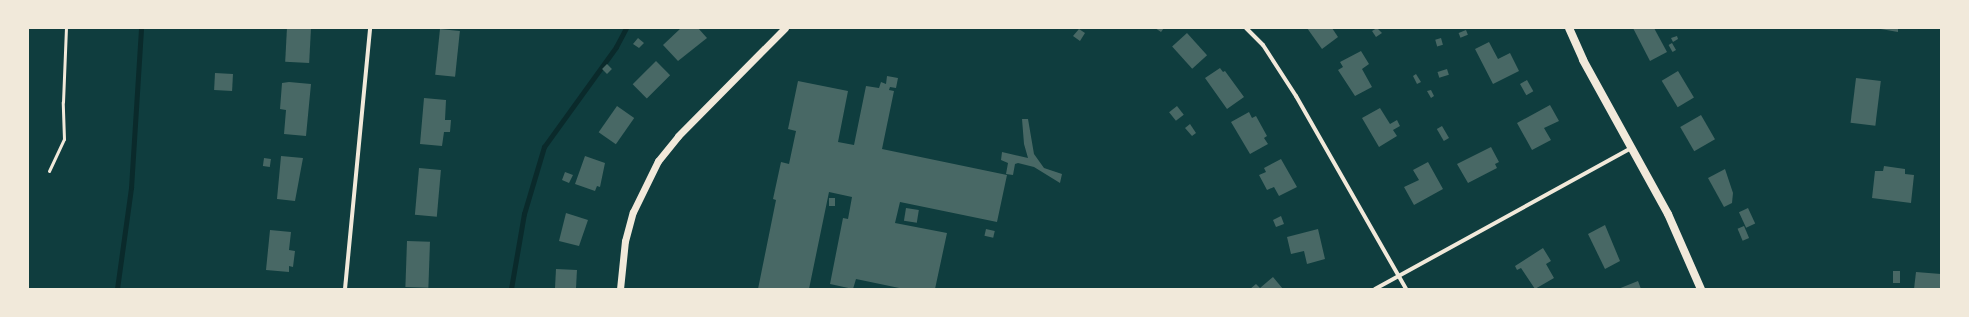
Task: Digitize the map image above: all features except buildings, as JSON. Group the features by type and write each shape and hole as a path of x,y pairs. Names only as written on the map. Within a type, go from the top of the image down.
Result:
{"main road":[{"path":"1569,28 1583,60 1668,214 1701,289"}],"street":[{"path":"346,289 370,28"},
{"path":"620,289 625,241 633,212 658,161 678,136 785,28"},
{"path":"1246,28 1263,45 1296,96 1406,289"},
{"path":"1374,289 1632,148"}],"lane":[{"path":"49,171 64,139 62,102 66,28"}],"waterway":[{"path":"117,289 131,188 141,28"},
{"path":"511,289 524,214 544,147 616,47 626,28"}]}
